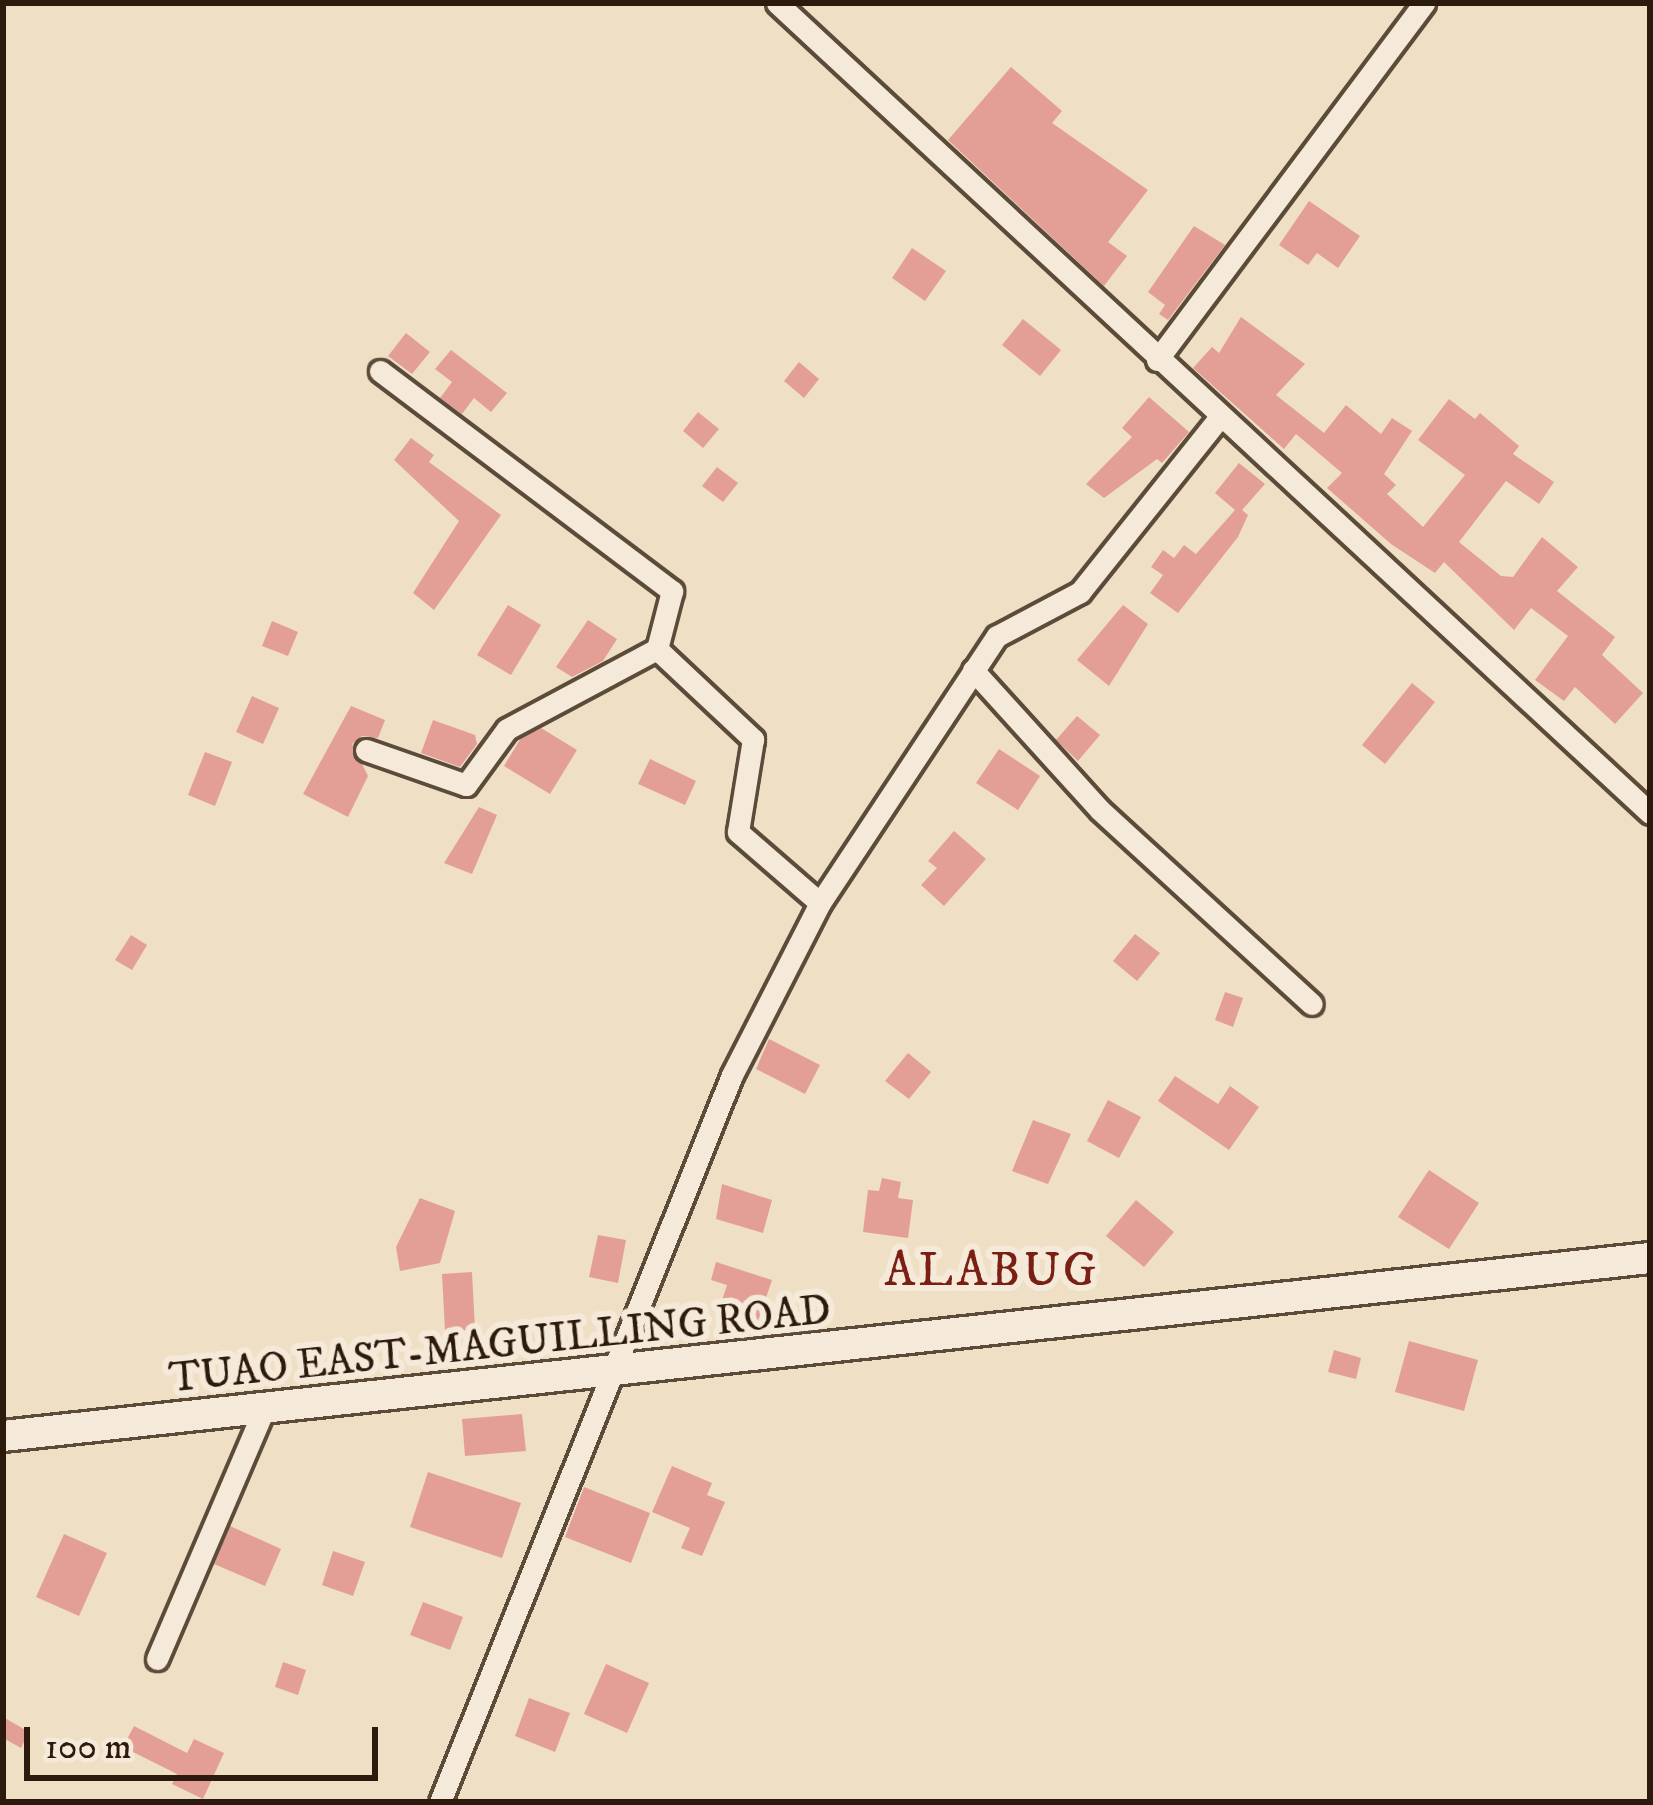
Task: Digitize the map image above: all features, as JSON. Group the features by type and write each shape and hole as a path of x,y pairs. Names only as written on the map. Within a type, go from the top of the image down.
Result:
{"main road":[{"name":"TUAO EAST-MAGUILLING ROAD","path":"3,1436 614,1376 1650,1258"}],"street":[{"path":"777,3 1650,813"},
{"path":"1157,360 1424,3"},
{"path":"367,750 466,785 507,729 657,649 672,591 380,370"},
{"path":"440,1802 732,1075 820,903 998,636 1067,603 1091,580 1219,418"},
{"path":"657,649 746,728 753,750 737,804 738,832 820,903"},
{"path":"974,670 1100,810 1312,1004"},
{"path":"158,1659 262,1414"}],"building":[{"path":"1011,67 1062,111 1052,123 1148,190 1108,242 1127,256 1104,286 948,140"},
{"path":"1309,201 1360,236 1338,268 1317,253 1308,265 1279,245"},
{"path":"1194,226 1225,245 1168,320 1159,314 1165,305 1148,292"},
{"path":"912,248 946,271 925,301 892,278"},
{"path":"1241,317 1305,364 1276,395 1324,433 1346,405 1381,434 1392,418 1412,431 1384,474 1396,485 1387,494 1423,527 1465,475 1418,440 1449,399 1475,419 1480,413 1519,446 1513,454 1554,482 1539,504 1506,481 1459,542 1501,576 1513,577 1542,537 1578,567 1557,591 1615,637 1602,655 1643,693 1615,724 1575,687 1564,701 1535,680 1568,636 1531,608 1514,630 1444,562 1435,573 1391,544 1327,488 1342,473 1296,434 1284,449 1193,368 1212,347 1219,353"},
{"path":"1023,319 1061,350 1040,376 1002,345"},
{"path":"406,333 430,352 412,374 388,356"},
{"path":"451,350 507,393 491,412 474,398 462,414 440,398 452,382 435,369"},
{"path":"799,362 819,379 804,398 784,381"},
{"path":"1149,397 1189,432 1162,463 1157,459 1104,498 1086,484 1132,437 1122,428"},
{"path":"698,412 719,429 703,448 683,431"},
{"path":"411,438 434,455 429,462 501,515 434,610 413,593 459,521 394,460"},
{"path":"1239,463 1265,484 1242,510 1248,515 1238,537 1178,613 1150,593 1163,575 1151,567 1163,550 1174,558 1184,545 1196,554 1235,510 1215,493"},
{"path":"717,467 738,483 723,502 702,486"},
{"path":"508,605 541,625 511,675 477,655"},
{"path":"1123,605 1148,624 1109,686 1077,660"},
{"path":"588,620 617,639 603,661 572,677 556,667"},
{"path":"272,621 298,632 288,656 262,646"},
{"path":"1412,683 1435,702 1385,764 1362,745"},
{"path":"252,696 279,708 263,744 236,732"},
{"path":"351,706 385,720 378,738 362,736 352,744 368,776 348,817 303,794"},
{"path":"1077,716 1100,735 1078,761 1056,740"},
{"path":"433,720 475,735 477,744 460,767 421,753"},
{"path":"541,728 577,750 550,794 504,766 521,738"},
{"path":"999,749 1040,776 1018,810 976,783"},
{"path":"205,752 232,762 215,806 188,795"},
{"path":"650,759 696,781 685,805 638,784"},
{"path":"479,807 497,815 472,874 444,863"},
{"path":"954,831 986,859 944,906 921,885 937,868 928,861"},
{"path":"1135,934 1160,953 1137,981 1113,961"},
{"path":"131,935 147,945 132,970 115,960"},
{"path":"1225,992 1243,998 1233,1027 1215,1020"},
{"path":"769,1039 820,1065 805,1094 756,1069"},
{"path":"908,1053 931,1072 909,1099 885,1081"},
{"path":"1175,1076 1218,1104 1230,1086 1259,1107 1229,1150 1158,1101"},
{"path":"1108,1100 1141,1117 1119,1158 1087,1141"},
{"path":"1033,1120 1071,1134 1048,1184 1012,1171"},
{"path":"1429,1170 1479,1203 1449,1249 1398,1217"},
{"path":"882,1178 901,1182 898,1198 913,1200 908,1238 863,1232 868,1190 879,1191"},
{"path":"722,1184 772,1200 763,1233 716,1219"},
{"path":"420,1198 455,1211 440,1263 400,1271 396,1247"},
{"path":"1136,1200 1174,1232 1144,1267 1106,1236"},
{"path":"598,1235 626,1240 618,1283 589,1277"},
{"path":"716,1262 772,1280 756,1327 718,1313 727,1285 711,1280"},
{"path":"472,1272 475,1330 445,1331 442,1274"},
{"path":"1409,1341 1478,1360 1464,1411 1395,1392"},
{"path":"1334,1350 1361,1358 1356,1379 1328,1372"},
{"path":"522,1414 526,1451 465,1456 462,1419"},
{"path":"672,1466 712,1483 707,1495 725,1502 702,1556 681,1548 690,1528 652,1512"},
{"path":"428,1472 521,1503 502,1558 410,1527"},
{"path":"584,1487 650,1513 631,1563 565,1537"},
{"path":"230,1526 281,1549 265,1586 214,1564"},
{"path":"64,1534 107,1553 79,1616 36,1597"},
{"path":"333,1551 365,1562 353,1596 322,1585"},
{"path":"423,1602 463,1617 450,1650 410,1635"},
{"path":"283,1662 306,1670 298,1695 275,1687"},
{"path":"606,1664 649,1683 627,1733 584,1714"},
{"path":"529,1698 570,1713 555,1752 515,1736"},
{"path":"3,1717 29,1732 21,1748 3,1738"},
{"path":"134,1726 187,1753 194,1739 224,1753 203,1799 172,1784 177,1774 123,1747"}],"district":[{"name":"ALABUG","path":"992,1272"}]}
